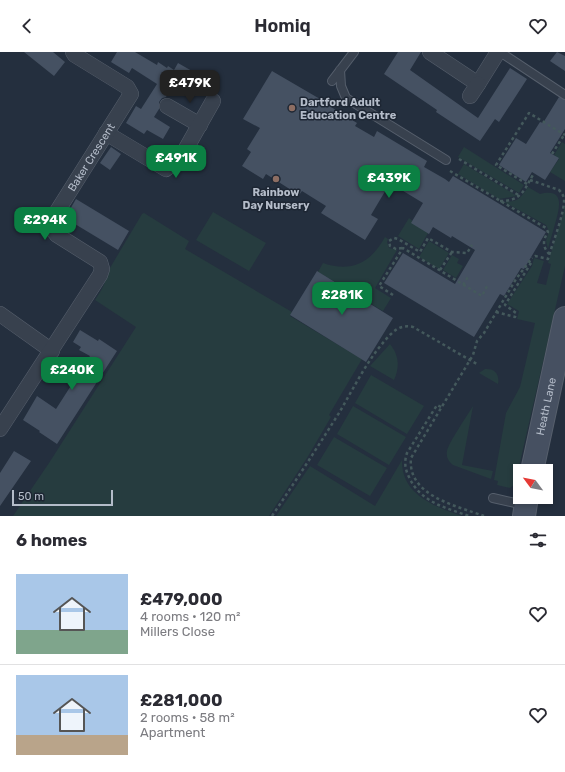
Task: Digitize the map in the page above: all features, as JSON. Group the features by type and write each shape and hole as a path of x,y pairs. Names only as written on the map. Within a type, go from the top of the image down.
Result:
{"street":[{"name":"Baker Crescent","path":"0,429 52,351 100,275 102,269 100,262 57,235 53,230 51,221 132,94 127,87 72,52"},
{"path":"430,52 474,90 499,52"},
{"path":"106,133 166,169 183,154 213,101"},
{"path":"166,106 200,125"},
{"path":"0,314 52,351"},
{"name":"Heath Lane","path":"534,464 565,318"}],"lane":[{"path":"332,81 354,52"},
{"path":"499,52 565,95"},
{"path":"340,70 341,86 346,98 446,160"},
{"path":"493,498 525,506"}],"path":[{"path":"527,184 496,165 529,113 564,135 552,154"},
{"path":"459,159 520,196"},
{"path":"450,172 546,228 548,232 544,240 544,245 549,254"},
{"path":"500,201 514,199 520,196 534,173"},
{"path":"530,180 559,190 562,194 563,203"},
{"path":"484,516 442,501 429,494 419,484 412,470 410,463 411,458 473,355 477,341 484,333 516,279 535,256 548,259 565,197"},
{"path":"472,245 467,253 452,252 428,238 420,252 398,239 394,238 389,242 392,248 403,248 482,296 487,286"},
{"path":"393,295 379,286 403,248"},
{"path":"440,271 452,252"},
{"path":"496,312 515,316 516,313 505,305 530,266 532,258"},
{"path":"463,285 469,275"},
{"path":"272,516 309,461 368,364 392,333 400,327 413,327 478,364"},
{"path":"441,408 437,405 407,453 405,465 411,482 424,497 442,506 469,516"}],"green space":[{"path":"562,142 565,144 565,181 550,172 559,159 554,155"},
{"path":"464,147 524,185 519,193 458,157"},
{"path":"464,164 517,196 499,199 458,174"},
{"path":"528,187 540,194 554,194 559,200 558,211 548,249 546,241 549,231 546,225 504,202 519,199"},
{"path":"565,206 565,266 520,464 513,464 513,486 510,488 497,485 498,481 494,480 506,413 520,387 535,323 517,319 519,311 507,304 532,266 534,258 544,261 537,283 546,285 551,264 548,263"},
{"path":"213,212 266,243 249,271 196,240"},
{"path":"144,213 189,241 185,249 292,312 290,316 362,359 329,415 331,417 307,458 269,516 13,516 49,463 136,327 95,300 103,287 107,273"},
{"path":"409,218 428,233 419,249 398,236"},
{"path":"385,237 388,239 387,242 389,248 397,250 375,288 391,298 383,311 318,272 323,263 343,267 359,264 373,253"},
{"path":"429,241 449,253 439,269 419,257"},
{"path":"452,255 459,259 457,263 463,266 456,278 443,270"},
{"path":"390,344 398,361 394,380 370,366"},
{"path":"485,369 492,370 496,373 498,384 479,373"},
{"path":"371,375 424,406 407,434 355,403"},
{"path":"353,406 406,437 389,465 337,434"},
{"path":"473,406 462,465 493,471 491,479 453,465 447,457 447,451 451,442"},
{"path":"334,437 387,468 370,496 317,465"},
{"path":"402,460 403,472 407,482 414,491 431,504 462,516 276,516 310,466 375,506"}],"building":[{"path":"24,52 53,52 65,62 54,76"},
{"path":"117,52 135,52 157,65 158,62 167,68 168,66 174,70 178,63 192,71 179,95 170,89 166,97 162,98 159,102 159,109 154,117 170,127 163,139 147,130 144,134 126,123 136,106 141,109 157,84 132,68 129,73 111,62"},
{"path":"398,52 421,52 410,70 478,118 510,68 527,79 499,122 495,119 480,141 436,112 437,110 384,74"},
{"path":"557,52 565,56 565,71 550,61"},
{"path":"272,71 332,106 331,107 357,123 355,126 374,137 377,131 427,161 424,167 449,182 453,176 546,232 524,269 521,268 504,296 500,294 474,337 384,283 403,253 455,284 475,250 452,236 451,238 433,227 429,234 411,223 423,203 390,183 371,215 378,219 365,240 321,213 326,206 302,191 299,195 266,174 263,179 242,166 251,152 247,149 260,128 243,119"},
{"path":"559,97 565,100 565,129 550,153 559,158 545,180 532,172 526,182 499,165 516,138 526,144 540,122 543,123"},
{"path":"111,147 121,154 110,170 100,163"},
{"path":"76,199 129,231 118,250 65,218"},
{"path":"317,271 393,318 366,362 290,315"},
{"path":"80,330 98,341 99,339 117,351 57,444 23,420 37,396 56,409 90,356 79,350 81,347 73,342"},
{"path":"14,451 31,461 0,506 0,473"}],"place":[{"name":"Dartford Adult Education Centre","path":"292,108"},
{"name":"Rainbow Day Nursery","path":"276,179"}]}
